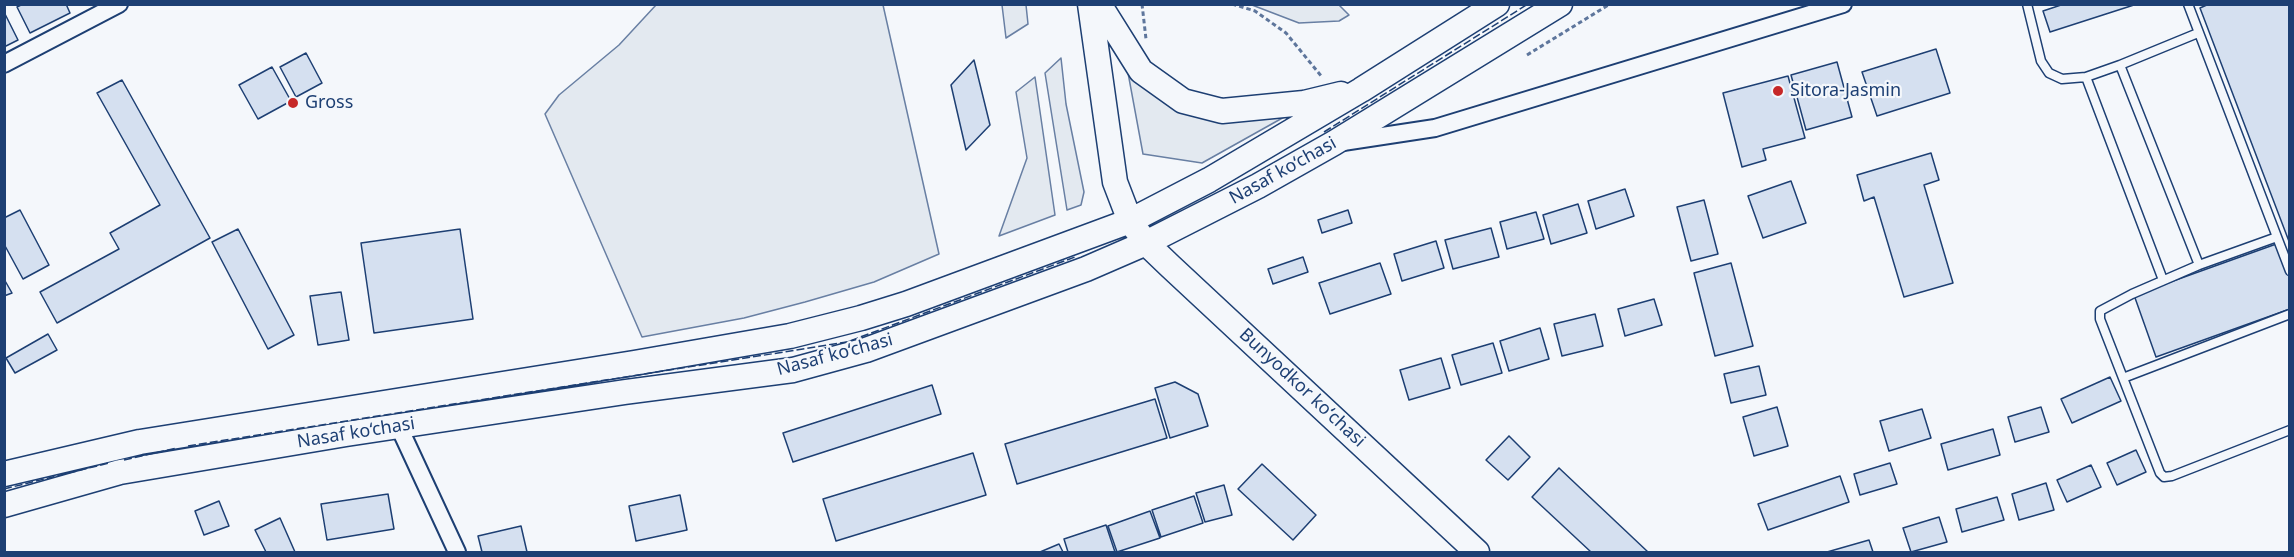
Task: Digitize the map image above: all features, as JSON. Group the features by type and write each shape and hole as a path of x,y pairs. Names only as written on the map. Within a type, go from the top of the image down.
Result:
{"main road":[{"name":"Bunyodkor koʻchasi","path":"1090,4 1115,182 1130,221 1146,243 1477,552"},
{"path":"1100,4 1141,71 1183,101 1222,111 1305,103 1361,90"},
{"name":"Nasaf ko‘chasi","path":"4,474 140,442 790,336 906,304 1130,221 1209,180 1361,90 1497,4"},
{"name":"Nasaf ko‘chasi","path":"4,505 120,472 625,392 793,370 866,350 1086,269 1146,243 1258,186 1334,143 1560,4"}],"street":[{"path":"4,64 119,4"},
{"path":"1334,143 1436,128 1843,4"},
{"path":"399,427 457,552"}],"lane":[{"path":"2027,4 2041,62 2049,73 2061,79 2086,77 2198,33"},
{"path":"2188,4 2289,271"},
{"path":"2120,65 2199,265"},
{"path":"2086,77 2163,280"},
{"path":"2277,237 2163,280 2100,311 2100,319 2160,473 2164,477 2289,430"},
{"path":"2122,378 2289,314"}],"path":[{"path":"1142,4 1147,41"},
{"path":"1232,4 1255,11 1286,33 1323,78"},
{"path":"1527,55 1610,4"}],"shaded area":[{"path":"656,5 883,5 939,254 874,282 805,302 744,318 642,337 545,114 559,95 619,45"},
{"path":"1002,5 1026,5 1028,24 1006,38"},
{"path":"1252,5 1339,5 1349,15 1339,21 1299,23"},
{"path":"1061,58 1066,104 1084,192 1081,205 1067,210 1045,73"},
{"path":"1126,62 1151,89 1286,116 1202,163 1143,154"},
{"path":"1035,77 1055,215 999,236 1027,158 1016,92"}],"building":[{"path":"23,4 66,4 70,13 30,33 17,7"},
{"path":"2064,4 2137,4 2050,32 2043,11"},
{"path":"2209,4 2290,4 2290,244 2200,8"},
{"path":"4,15 18,40 4,47"},
{"path":"1936,49 1950,93 1877,116 1862,72"},
{"path":"306,53 322,83 296,97 280,67"},
{"path":"974,60 990,125 966,150 951,85"},
{"path":"1837,62 1852,117 1806,130 1791,75"},
{"path":"272,67 291,101 258,119 239,85"},
{"path":"1788,76 1805,138 1763,149 1766,160 1742,167 1723,93"},
{"path":"122,80 210,238 57,323 40,292 119,249 110,233 160,205 97,93"},
{"path":"1931,153 1939,180 1924,185 1953,283 1904,297 1874,197 1864,201 1857,175"},
{"path":"1791,181 1806,223 1763,238 1748,196"},
{"path":"1625,189 1634,216 1596,229 1588,201"},
{"path":"1704,200 1718,254 1691,261 1677,207"},
{"path":"1578,204 1587,233 1551,244 1543,215"},
{"path":"20,210 49,265 23,279 4,244 4,218"},
{"path":"1348,210 1352,223 1322,233 1318,220"},
{"path":"1536,212 1544,239 1507,249 1500,222"},
{"path":"1491,228 1499,257 1453,269 1445,240"},
{"path":"238,229 294,335 268,349 212,242"},
{"path":"460,229 473,319 374,333 361,243"},
{"path":"1436,241 1444,268 1402,281 1394,254"},
{"path":"2279,243 2290,272 2290,309 2156,357 2134,295"},
{"path":"1303,257 1308,272 1273,284 1268,269"},
{"path":"1380,263 1391,294 1330,314 1319,283"},
{"path":"1731,263 1753,346 1715,356 1694,273"},
{"path":"4,279 12,293 4,296"},
{"path":"341,292 349,340 318,345 310,296"},
{"path":"1654,299 1662,325 1625,336 1618,309"},
{"path":"1595,314 1603,346 1562,356 1554,324"},
{"path":"1540,328 1549,359 1509,371 1500,341"},
{"path":"48,334 57,350 15,373 6,358"},
{"path":"1493,343 1502,373 1461,385 1452,355"},
{"path":"1441,358 1450,388 1409,400 1400,370"},
{"path":"1759,366 1766,395 1731,403 1724,374"},
{"path":"2110,377 2121,401 2072,423 2061,399"},
{"path":"1175,382 1198,394 1208,426 1170,438 1155,388"},
{"path":"932,385 941,414 793,462 783,433"},
{"path":"1155,399 1167,438 1017,484 1005,444"},
{"path":"1777,407 1788,446 1754,456 1743,417"},
{"path":"2041,407 2049,432 2015,442 2008,417"},
{"path":"1922,409 1931,438 1889,451 1880,421"},
{"path":"1993,429 2000,455 1948,470 1941,444"},
{"path":"1509,436 1530,457 1508,480 1486,460"},
{"path":"2136,450 2146,472 2117,485 2107,463"},
{"path":"973,453 986,495 836,541 823,499"},
{"path":"1890,463 1897,484 1860,495 1854,474"},
{"path":"1262,464 1316,515 1293,540 1238,489"},
{"path":"2091,465 2101,487 2067,502 2057,480"},
{"path":"1559,468 1648,552 1591,552 1532,497"},
{"path":"1840,476 1849,502 1768,530 1758,504"},
{"path":"2046,483 2054,510 2019,520 2012,494"},
{"path":"1224,485 1232,515 1205,522 1196,493"},
{"path":"388,494 394,529 327,540 321,504"},
{"path":"680,495 687,530 636,541 629,506"},
{"path":"1194,496 1203,523 1161,537 1152,510"},
{"path":"1997,497 2004,520 1962,532 1956,509"},
{"path":"219,501 229,526 204,535 195,511"},
{"path":"1150,511 1160,538 1117,552 1108,526"},
{"path":"1939,517 1947,542 1911,552 1903,528"},
{"path":"280,518 295,552 266,552 255,530"},
{"path":"1106,525 1115,552 1068,552 1064,539"},
{"path":"521,526 527,552 482,552 478,536"},
{"path":"1869,540 1873,552 1827,552"},
{"path":"1059,544 1063,552 1040,552"}],"fence":[{"path":"1324,132 1528,4"},
{"path":"188,446 847,342 1075,257"},
{"path":"124,460 177,448"},
{"path":"4,489 109,463"}],"place":[{"name":"Sitora-Jasmin","path":"1778,91"},
{"name":"Gross","path":"293,103"}]}
